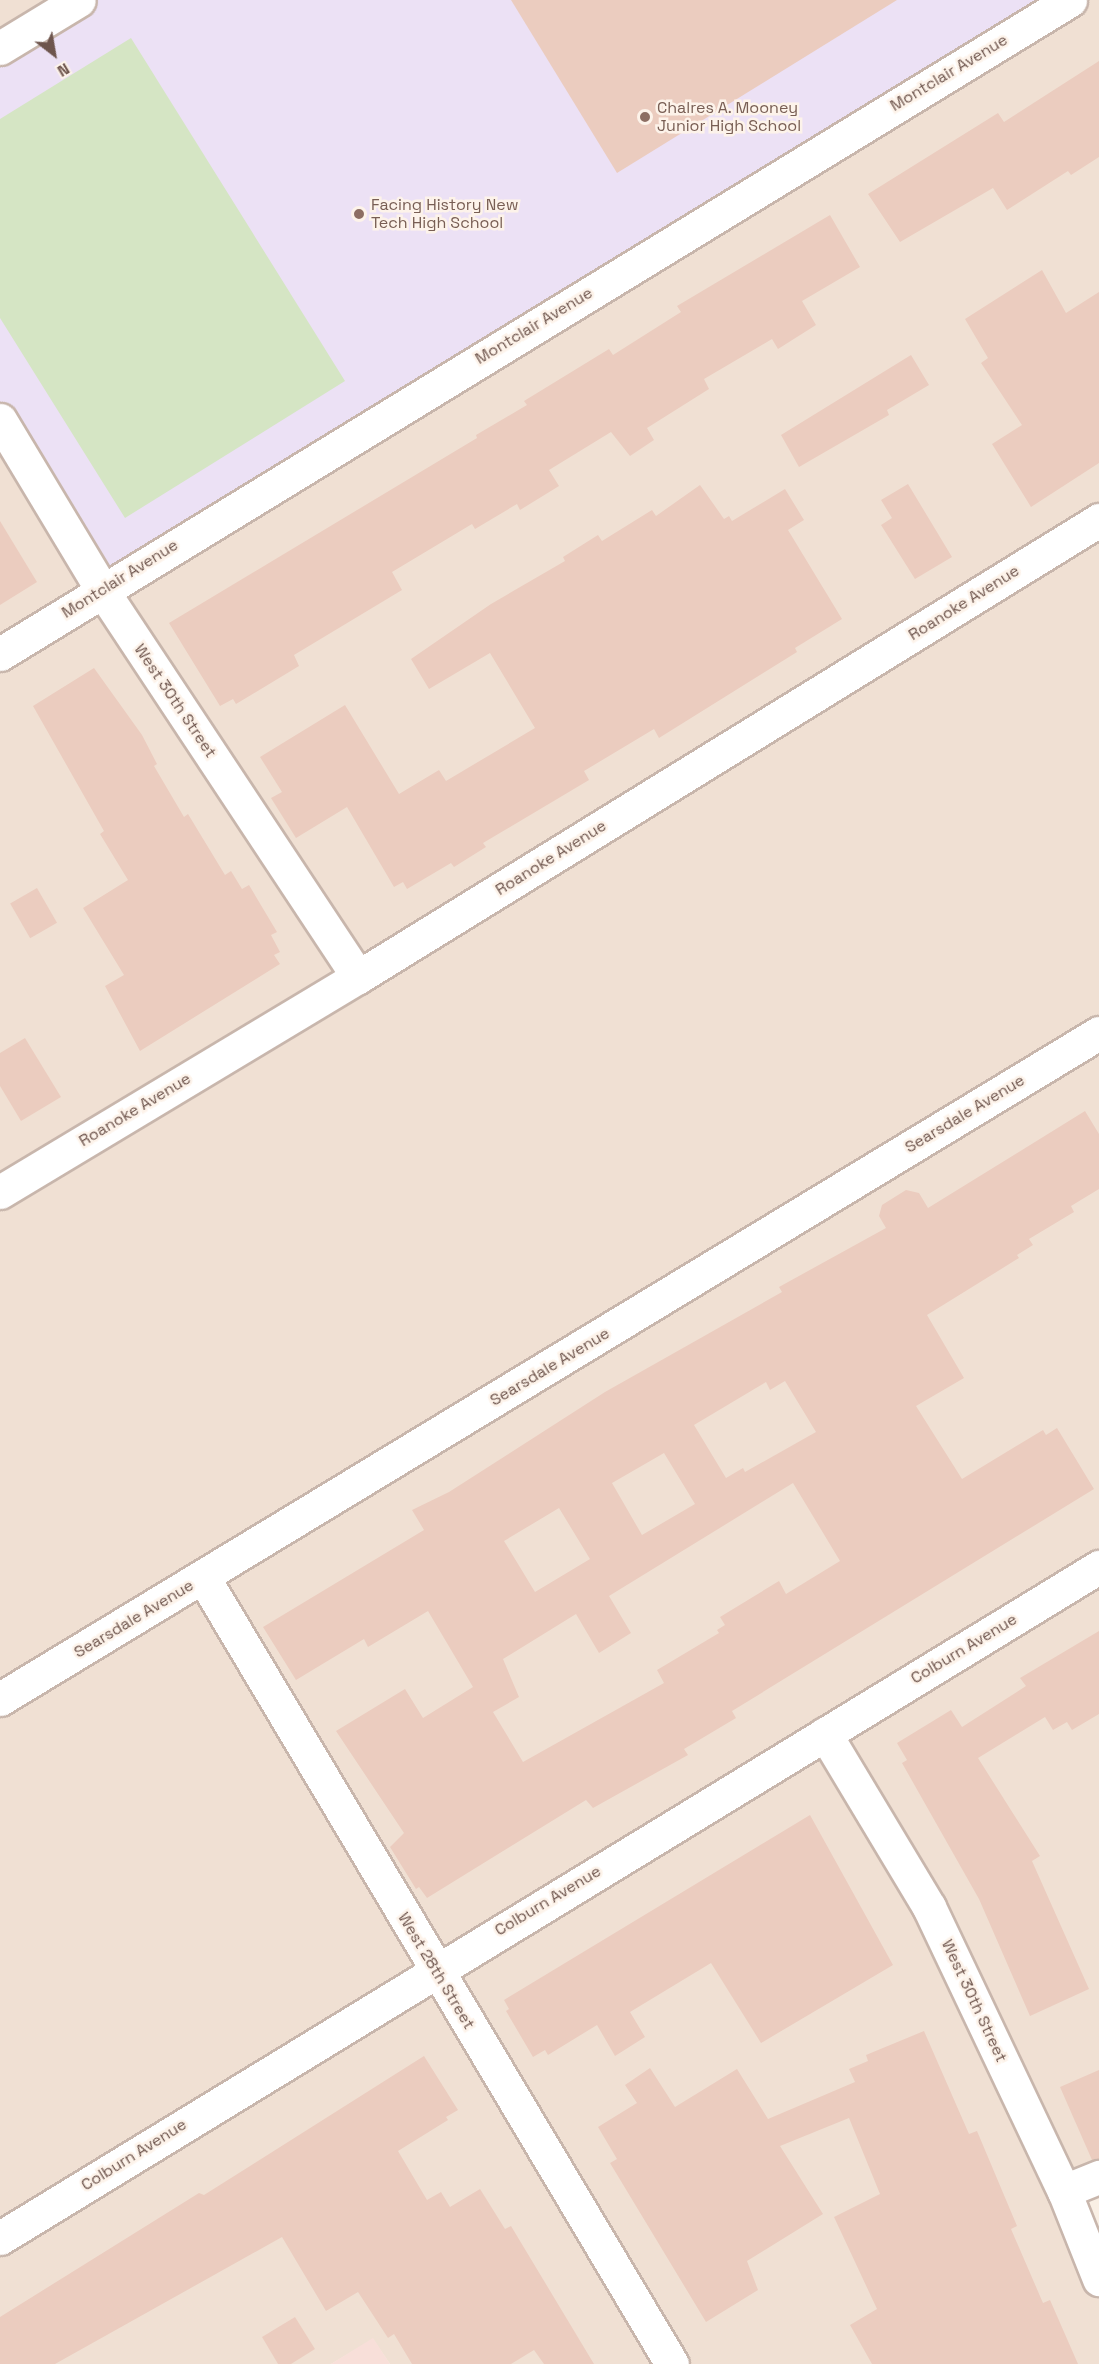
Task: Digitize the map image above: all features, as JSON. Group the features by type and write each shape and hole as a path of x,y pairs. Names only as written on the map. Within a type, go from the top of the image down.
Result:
{"street":[{"path":"0,48 79,0"},
{"name":"Montclair Avenue","path":"0,654 1070,0"},
{"name":"West 30th Street","path":"0,420 102,590 358,976"},
{"name":"Roanoke Avenue","path":"0,1192 358,976 1099,520"},
{"name":"Searsdale Avenue","path":"0,1699 1099,1033"},
{"name":"Colburn Avenue","path":"0,2238 435,1970 1099,1567"},
{"name":"West 28th Street","path":"203,1577 435,1970 672,2364"},
{"name":"West 30th Street","path":"825,1734 929,1907 1064,2191 1099,2279"},
{"path":"1064,2191 1099,2177"}],"shaded area":[{"path":"0,0 1099,0 1099,2177 1064,2191 1099,2279 1099,2364 390,2364 373,2339 331,2364 0,2364"},
{"name":"Facing History New Tech High School","path":"79,0 1070,0 101,588 0,420 0,48"},
{"path":"373,2338 390,2364 331,2364"}],"green space":[{"path":"131,38 345,381 125,518 0,318 0,119"}],"building":[{"name":"Chalres A. Mooney Junior High School","path":"511,0 897,0 617,173"},
{"path":"1099,61 1099,157 1071,175 1068,171 1007,210 993,188 900,242 868,194 998,113 1004,122"},
{"path":"830,215 860,267 802,301 816,325 778,349 772,339 704,379 709,389 647,428 654,440 630,456 611,432 549,470 559,486 520,510 517,504 475,529 472,524 392,572 402,590 294,655 299,666 236,704 233,699 220,706 169,623 477,438 476,435 527,405 524,401 609,349 613,355 681,312 677,306"},
{"path":"1042,270 1066,313 1099,292 1099,463 1031,507 992,444 1022,425 981,363 988,358 965,319"},
{"path":"911,355 929,385 887,410 889,415 799,467 781,435"},
{"path":"908,484 952,557 915,579 881,525 892,518 881,500"},
{"path":"700,485 724,519 729,516 732,521 785,489 804,520 788,530 842,619 795,648 797,652 659,738 654,729 584,771 589,780 483,843 486,847 454,867 451,863 407,889 403,882 394,887 347,807 296,838 271,798 282,792 260,757 345,705 399,794 439,770 446,781 535,728 490,653 429,689 411,659 491,604 565,561 563,557 598,535 602,541 652,510 656,516"},
{"path":"0,521 37,582 0,605"},
{"path":"94,668 142,735 157,764 154,766 184,817 188,814 225,875 231,871 242,889 249,885 277,932 271,935 280,952 274,955 280,964 140,1051 105,986 124,975 83,908 128,880 100,834 104,831 33,706"},
{"path":"37,888 57,923 30,938 10,904"},
{"path":"25,1038 61,1097 21,1121 0,1086 0,1053"},
{"path":"1085,1111 1099,1134 1099,1189 1071,1206 1074,1212 1029,1239 1033,1245 1017,1255 1019,1258 927,1315 964,1378 916,1406 962,1479 1043,1430 1046,1435 1057,1428 1094,1489 732,1711 736,1718 684,1749 688,1755 593,1808 586,1800 427,1898 419,1887 416,1889 390,1847 404,1833 336,1731 405,1689 423,1718 473,1687 428,1611 368,1647 364,1639 296,1680 263,1627 424,1530 412,1510 449,1492 605,1392 782,1292 779,1287 886,1228 879,1216 882,1205 906,1190 919,1193 928,1208","holes":["785,1381 816,1432 745,1472 743,1468 726,1478 694,1425 766,1382 770,1390","664,1453 695,1504 642,1535 612,1483","793,1483 840,1561 786,1594 779,1581 720,1617 725,1625 717,1630 719,1633 657,1670 664,1683 523,1762 493,1712 519,1697 503,1659 576,1614 599,1653 631,1633 609,1596","559,1508 590,1559 535,1592 504,1541"]},
{"path":"1099,1631 1099,1714 1072,1730 1067,1722 1053,1730 1045,1717 978,1758 1040,1856 1032,1861 1089,1989 1030,2016 979,1899 902,1763 907,1760 897,1743 951,1710 962,1727 1026,1686 1020,1678"},
{"path":"810,1815 893,1965 761,2043 711,1963 630,2012 645,2037 615,2056 597,2025 548,2055 545,2050 533,2057 506,2011 509,2009 504,2000"},
{"path":"924,2031 969,2134 977,2131 1017,2226 1011,2229 1043,2303 1050,2300 1078,2364 872,2364 850,2325 877,2309 834,2217 880,2194 849,2118 780,2146 823,2214 747,2261 758,2290 706,2322 610,2163 617,2159 598,2127 637,2103 625,2085 650,2068 675,2107 737,2069 768,2119 855,2082 849,2069 868,2061 866,2055"},
{"path":"424,2056 458,2110 446,2117 448,2120 398,2151 427,2200 441,2192 450,2207 480,2189 505,2229 511,2226 594,2364 544,2364 534,2350 511,2364 412,2364 394,2334 388,2338 358,2292 326,2311 282,2237 55,2364 0,2364 0,2317 199,2193 204,2195"},
{"path":"1099,2070 1099,2159 1092,2160 1060,2087"},
{"path":"295,2317 315,2349 291,2364 278,2364 262,2337"}],"place":[{"name":"Chalres A. Mooney Junior High School","path":"645,117"},
{"name":"Facing History New Tech High School","path":"359,214"}]}
